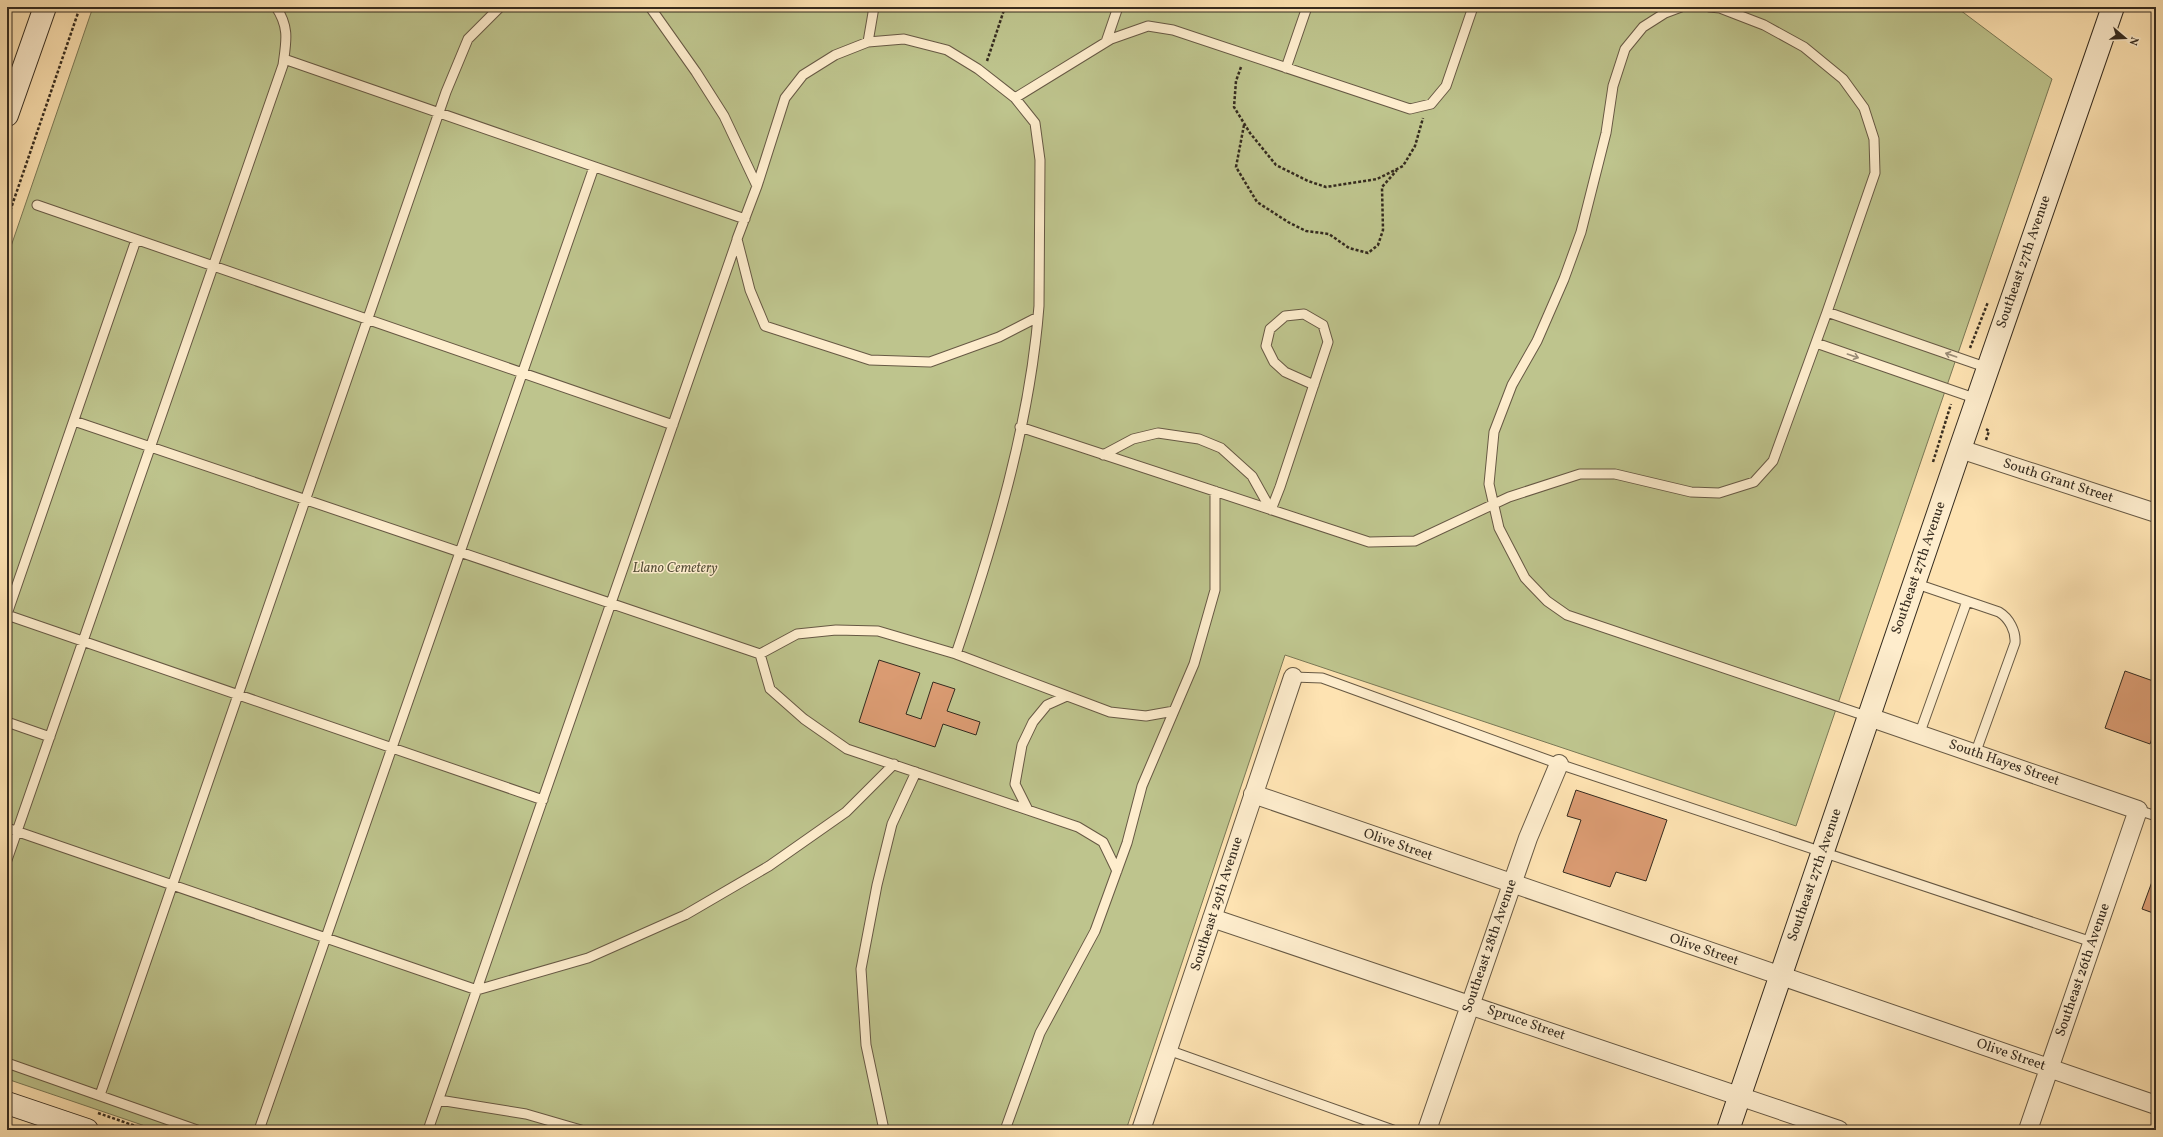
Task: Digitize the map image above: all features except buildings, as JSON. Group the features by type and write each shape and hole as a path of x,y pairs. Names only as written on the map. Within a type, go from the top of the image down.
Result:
{"main road":[{"path":"7,115 11,91 45,7"},
{"name":"Southeast 27th Avenue","path":"1728,1130 1977,399 2113,7"},
{"path":"7,1103 87,1130"}],"street":[{"name":"South Grant Street","path":"1960,449 2156,513"},
{"name":"Southeast 29th Avenue","path":"1141,1130 1293,677"},
{"name":"South Hayes Street","path":"1869,717 2138,810"},
{"name":"Southeast 28th Avenue","path":"1427,1130 1528,838 1559,764"},
{"name":"Olive Street","path":"1253,794 2156,1105"},
{"name":"Southeast 26th Avenue","path":"2028,1130 2138,810"},
{"name":"Spruce Street","path":"1212,918 1839,1130"}],"lane":[{"path":"7,860 284,58 288,36 282,16 276,7"},
{"path":"100,1095 439,113 468,39 500,7"},
{"path":"650,7 696,72 724,116 757,186"},
{"path":"868,42 874,7"},
{"path":"1106,42 1118,7"},
{"path":"1286,68 1307,7"},
{"path":"1015,98 1106,42 1148,26 1173,30 1410,109 1431,104 1446,86 1473,7"},
{"path":"1681,7 1665,12 1643,27 1625,49 1613,86 1606,133 1581,232 1564,279 1537,341 1512,385 1494,432 1489,484 1499,528 1525,578 1548,601 1567,615 1869,717"},
{"path":"1020,427 1369,542 1415,541 1495,505 1509,497 1580,474 1615,474 1690,492 1719,493 1754,482 1773,461 1827,312 1875,173 1874,139 1864,108 1843,79 1804,47 1764,25 1720,8 1709,7"},
{"path":"428,1130 757,186 784,98 803,75 835,55 868,42 904,38 947,50 983,73 1015,98 1035,122 1040,160 1038,317 1036,354 988,560 956,654"},
{"path":"284,58 745,219"},
{"path":"259,1130 594,167"},
{"path":"37,205 673,425"},
{"path":"738,239 750,290 765,326 870,360 930,362 999,337 1038,317"},
{"path":"136,240 7,615 543,800"},
{"path":"1827,312 1988,368"},
{"path":"1271,510 1314,384 1328,342 1323,325 1304,314 1285,316 1270,329 1266,346 1274,362 1285,372 1314,384"},
{"path":"1816,343 1977,399"},
{"path":"74,420 760,654 797,634 836,630 878,631 956,654 1110,712 1146,716 1174,712"},
{"path":"1104,455 1132,439 1158,433 1199,439 1221,448 1252,476 1271,510"},
{"path":"1005,1130 1040,1033 1095,932 1117,871 1142,786 1194,664 1215,590 1215,491"},
{"path":"1914,583 2006,616 2015,635 2015,643 1975,754"},
{"path":"1919,735 1967,601"},
{"path":"760,654 770,689 804,719 847,749 1078,827 1103,842 1117,871"},
{"path":"1293,677 1322,678 1559,764 2092,942"},
{"path":"1028,810 1015,784 1022,745 1033,722 1047,705 1067,696"},
{"path":"7,722 50,737"},
{"path":"7,828 477,990 588,958 686,915 769,866 846,812 894,764"},
{"path":"884,1130 866,1045 861,969 877,885 892,824 916,772"},
{"path":"2138,810 2156,816"},
{"path":"1168,1050 1392,1130"},
{"path":"7,1063 198,1130"},
{"path":"439,1100 526,1114 580,1130"}],"path":[{"path":"7,19 11,7"},
{"path":"7,220 80,7"},
{"path":"983,73 1005,7"},
{"path":"1245,54 1236,81 1234,107 1244,124 1276,165 1308,181 1326,187 1377,179 1403,166 1415,146 1423,123 1422,106"},
{"path":"1244,124 1236,167 1257,202 1288,222 1306,231 1329,234 1349,248 1368,253 1378,245 1383,230 1382,187 1399,168"},
{"path":"1933,462 1951,404"},
{"path":"7,1126 19,1130"}],"green space":[{"name":"Llano Cemetery","path":"93,7 1956,7 2052,79 1796,826 1285,655 1126,1130 157,1130 7,1079 7,258"}]}
